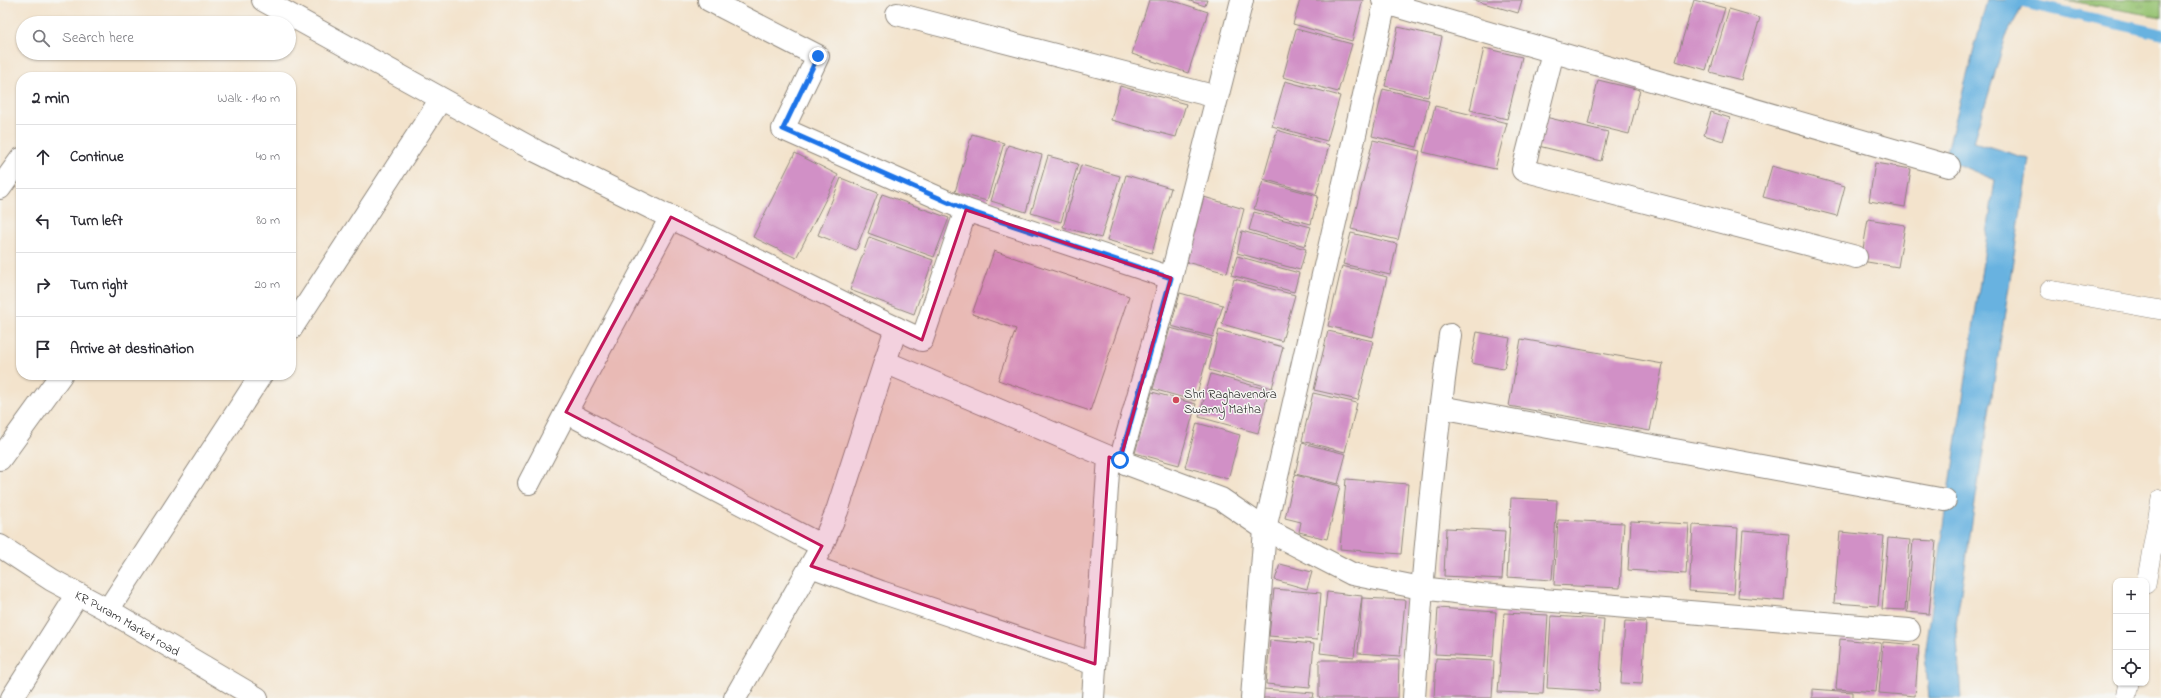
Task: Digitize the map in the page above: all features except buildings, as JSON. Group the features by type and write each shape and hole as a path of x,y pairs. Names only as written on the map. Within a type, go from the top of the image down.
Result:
{"street":[{"path":"263,0 292,16"},
{"path":"709,0 818,56 783,129 966,210 1171,278"},
{"path":"1093,698 1115,459 1171,278 1242,0"},
{"path":"1252,698 1265,529 1384,1 1553,52 1949,166"},
{"path":"897,14 1218,97"},
{"path":"296,18 536,151 922,340 966,210"},
{"path":"1553,52 1523,170 1856,257"},
{"path":"296,321 441,99"},
{"path":"0,188 16,166"},
{"path":"529,483 671,217"},
{"path":"740,696 822,546 837,511 896,328"},
{"path":"1414,698 1421,588 1440,407 1450,334"},
{"path":"885,362 1115,459 1221,499 1265,529 1352,574 1421,588 1489,595 1909,630"},
{"path":"0,459 57,380"},
{"path":"108,610 258,380"},
{"path":"1440,407 1945,500"},
{"path":"566,412 822,546"},
{"name":"KR Puram Market road","path":"0,546 52,580 108,610 256,698"},
{"path":"811,566 881,592 1095,664"},
{"path":"12,698 78,594"}],"lane":[{"path":"2050,290 2161,310"},
{"path":"2147,578 2161,499"},
{"path":"2126,698 2128,686"}],"highlighted area":[{"path":"966,210 1171,278 1120,461 1109,457 1095,664 811,566 822,546 566,412 671,217 922,340"}],"green space":[{"path":"2065,0 2161,0 2161,17"}],"water":[{"path":"1987,0 2026,0 2006,36 1974,142 2029,159 1956,624 1961,698 1929,698 1925,655 1995,180 1945,159"}],"waterway":[{"path":"2012,0 2161,34"}],"place":[{"name":"Shri Raghavendra Swamy Matha","path":"1176,400"}],"route":[{"path":"818,56 783,129 966,210 1171,278 1120,460"}]}
